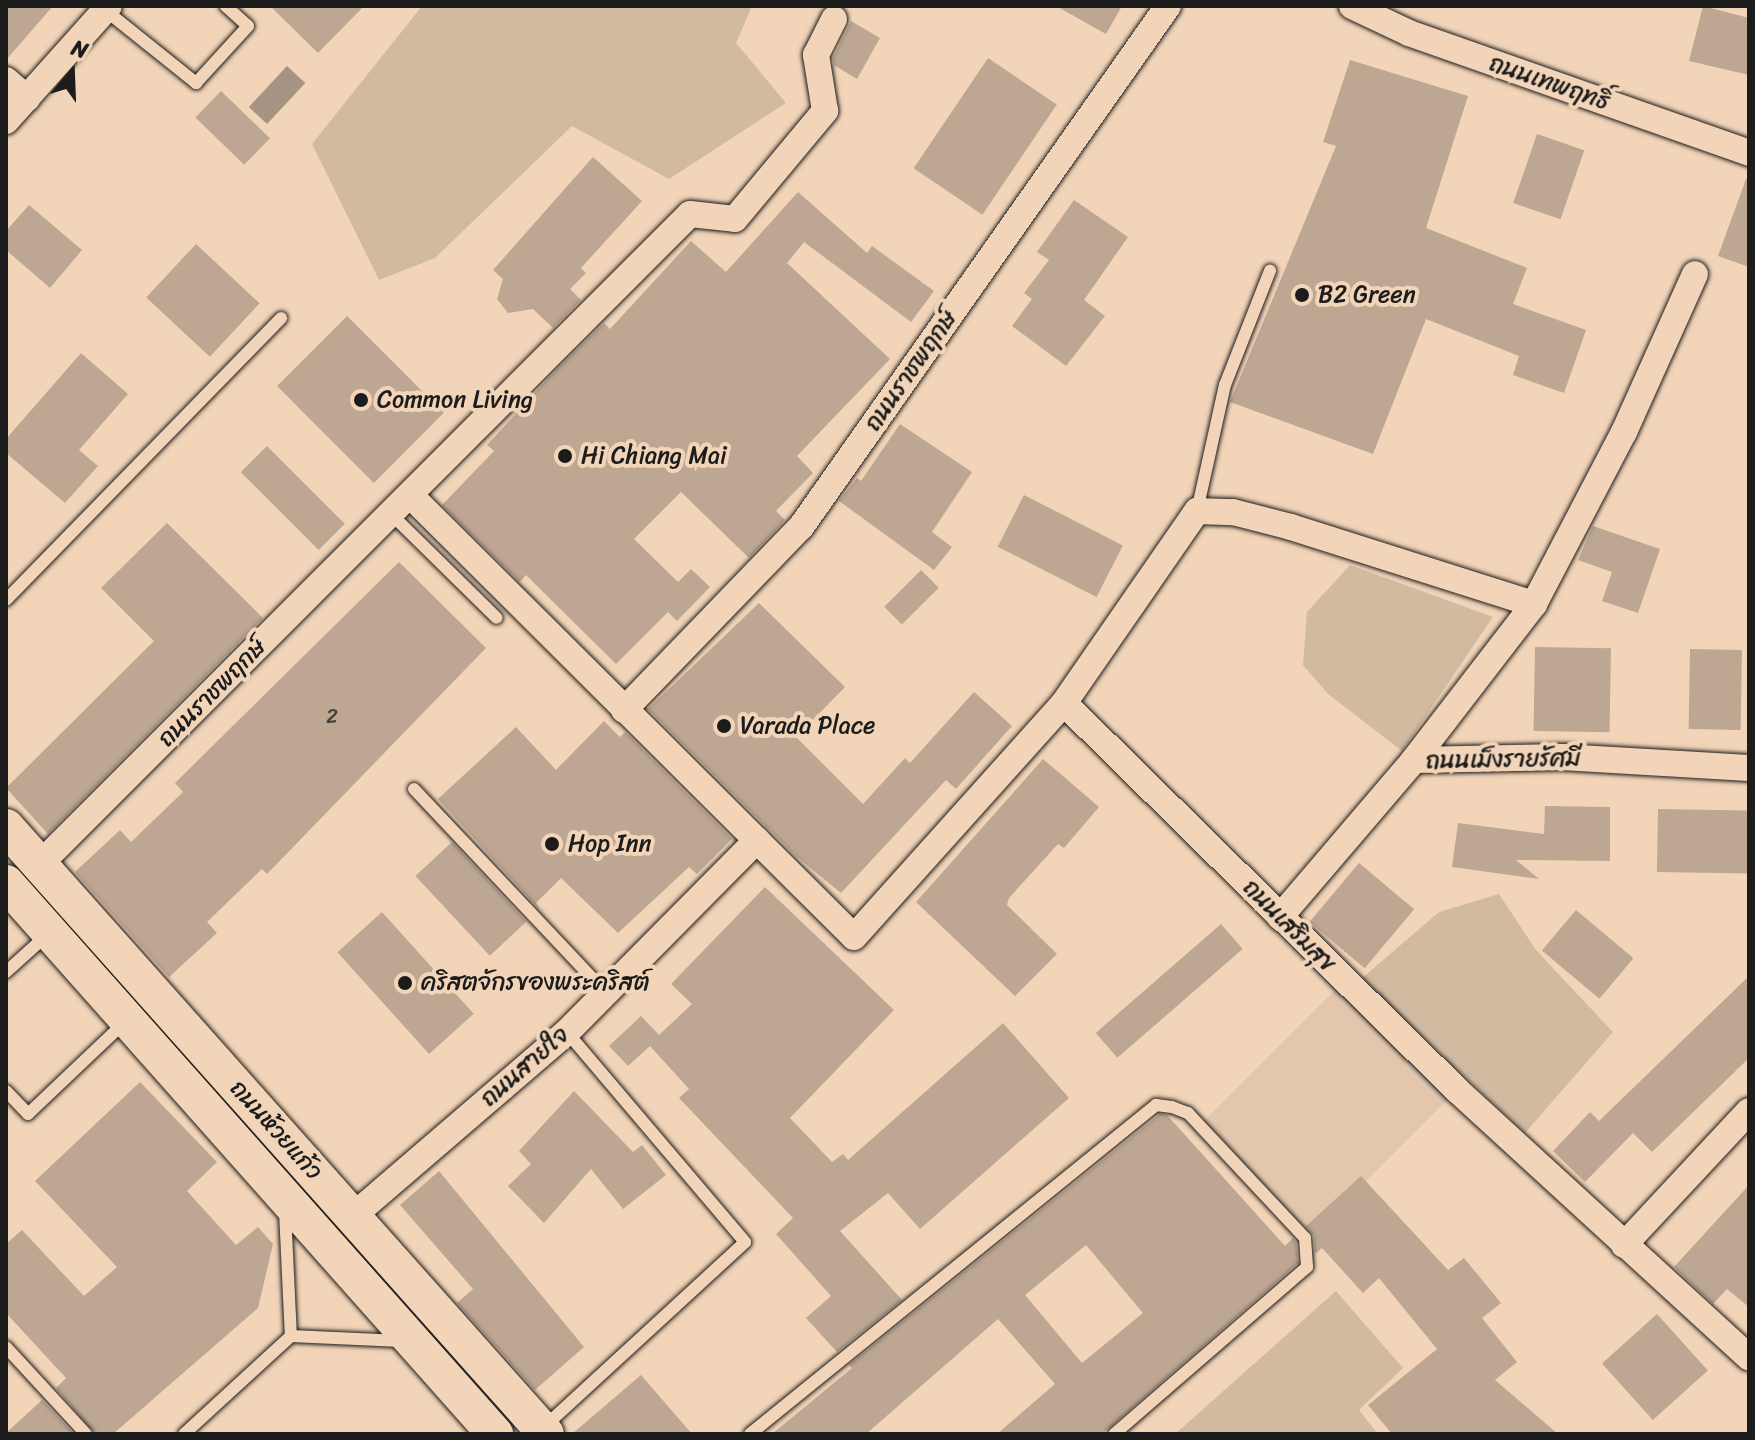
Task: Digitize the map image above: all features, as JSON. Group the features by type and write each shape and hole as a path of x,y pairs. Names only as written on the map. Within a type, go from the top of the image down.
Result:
{"main road":[{"name":"ถนนห้วยแก้ว","path":"6,827 544,1432"},
{"name":"ถนนราชพฤกษ์","path":"9,886 40,864"},
{"name":"ถนนห้วยแก้ว","path":"9,886 495,1434"}],"street":[{"name":"ถนนราชพฤกษ์","path":"624,710 801,527 1168,6"},
{"name":"ถนนเทพฤทธิ์","path":"1352,6 1409,33 1749,153"},
{"path":"6,121 107,8"},
{"name":"ถนนราชพฤกษ์","path":"40,864 690,214 735,219 825,111 816,55 834,19"},
{"path":"6,80 27,98"},
{"path":"1414,760 1534,604 1624,432 1695,274"},
{"path":"401,504 624,710 854,937 1064,703 1197,511 1233,512 1291,527 1534,604"},
{"name":"ถนนเสริมสุข","path":"1064,703 1280,917 1624,1245 1749,1358"},
{"name":"ถนนเม็งรายรัศมี","path":"1280,917 1414,760 1562,757 1749,768"},
{"name":"ถนนสายใจ","path":"353,1216 567,1032 757,840"},
{"path":"1624,1245 1749,1111"}],"lane":[{"path":"107,8 196,83 248,26 226,6"},
{"path":"1197,511 1225,385 1270,271"},
{"path":"6,600 281,318"},
{"path":"401,504 497,618"},
{"path":"414,789 606,993"},
{"path":"6,972 50,932"},
{"path":"6,1091 28,1114 127,1019"},
{"path":"544,1432 745,1242 567,1032"},
{"path":"750,1434 1156,1105 1188,1113 1305,1238 1309,1252 1307,1267 1114,1434"},
{"path":"285,1200 291,1336"},
{"path":"184,1434 291,1336 412,1341"},
{"path":"6,1347 86,1434"}],"shaded area":[{"path":"422,6 752,6 736,43 786,103 669,179 572,126 435,258 379,280 312,144"},
{"path":"287,66 305,83 267,124 249,107"},
{"path":"1350,565 1493,617 1402,751 1328,694 1303,665 1307,612"},
{"path":"1499,894 1536,950 1613,1032 1525,1133 1361,979 1439,912"},
{"path":"1343,982 1454,1093 1310,1237 1199,1126"},
{"path":"1336,1291 1403,1368 1359,1410 1378,1434 1175,1434"}],"building":[{"path":"6,6 53,6 6,60"},
{"path":"270,6 364,6 318,53"},
{"path":"1056,6 1122,6 1106,34"},
{"path":"1703,6 1749,18 1749,75 1689,61"},
{"path":"851,21 880,38 857,79 834,65 833,58"},
{"path":"988,58 1057,104 982,215 914,168"},
{"path":"1350,60 1468,96 1426,228 1527,268 1513,304 1586,330 1564,393 1513,375 1519,356 1426,319 1373,454 1230,402 1336,146 1323,142"},
{"path":"221,91 270,138 244,165 195,118"},
{"path":"1537,134 1584,150 1561,219 1513,203"},
{"path":"593,157 642,201 581,268 586,273 570,289 581,300 553,328 533,309 508,313 497,299 503,279 493,270"},
{"path":"1746,179 1749,180 1749,267 1718,256"},
{"path":"798,192 867,253 872,246 934,291 911,322 804,242 787,263 890,359 797,456 813,473 776,511 785,520 749,558 681,492 634,539 678,582 691,569 710,587 677,621 668,612 616,664 526,575 520,582 442,505 494,451 487,445 556,370 604,323 610,329 691,241 726,272"},
{"path":"1074,200 1128,237 1084,300 1105,316 1066,366 1012,326 1032,299 1024,293 1049,260 1037,252"},
{"path":"29,205 82,250 50,288 6,250 6,231"},
{"path":"196,244 260,303 210,357 146,297"},
{"name":"Common Living","path":"347,316 444,413 374,483 277,386"},
{"path":"81,353 128,394 79,450 98,466 65,503 6,453 6,439"},
{"path":"900,424 972,472 932,532 952,547 934,570 839,501 857,478 861,481"},
{"path":"267,446 345,524 319,550 241,472"},
{"path":"1024,495 1123,545 1097,597 998,547"},
{"path":"167,523 263,618 48,834 6,788 154,641 101,588"},
{"path":"1593,526 1660,549 1638,613 1602,601 1612,572 1578,560"},
{"path":"399,562 486,648 267,874 262,869 207,922 217,933 169,977 75,872 120,830 131,842 183,792 175,783"},
{"path":"921,570 939,588 902,624 884,607"},
{"path":"759,603 845,687 796,737 863,804 905,758 910,763 974,692 1012,726 956,789 946,780 841,893 797,857 648,709"},
{"path":"1535,647 1611,648 1610,732 1534,731"},
{"path":"1690,649 1742,650 1741,730 1689,729"},
{"name":"Hop Inn","path":"604,721 620,737 625,732 732,839 697,874 689,867 618,933 561,878 536,903 540,910 438,799 516,727 556,770"},
{"path":"1043,759 1099,807 1064,848 1058,844 1009,898 1007,905 1057,954 1015,996 916,902"},
{"path":"1545,806 1610,807 1610,861 1516,860 1539,879 1452,867 1458,823 1544,834"},
{"path":"1658,809 1749,811 1748,874 1657,872"},
{"path":"452,842 526,922 490,956 415,876"},
{"path":"1359,863 1414,909 1365,968 1310,922"},
{"path":"765,887 894,1010 790,1118 832,1162 843,1154 848,1160 1003,1023 1069,1098 920,1229 888,1193 840,1231 902,1300 837,1352 806,1318 831,1296 776,1234 793,1218 679,1098 689,1089 650,1046 628,1066 609,1046 641,1016 659,1035 692,1004 671,984"},
{"path":"1576,910 1633,958 1599,999 1542,951"},
{"name":"คริสตจักรของพระคริสต์","path":"382,912 474,1014 429,1054 337,952"},
{"path":"1221,924 1243,949 1117,1058 1096,1033"},
{"path":"1749,976 1749,1058 1652,1152 1633,1133 1585,1182 1553,1151 1590,1112 1599,1121"},
{"path":"140,1082 217,1162 187,1191 236,1245 258,1227 273,1244 258,1308 113,1434 95,1434 56,1388 66,1378 6,1313 6,1244 22,1230 84,1296 117,1267 35,1181"},
{"path":"574,1091 633,1152 642,1145 666,1175 623,1209 591,1169 544,1223 508,1186 531,1164 519,1151"},
{"path":"1160,1114 1167,1115 1285,1246 1293,1238 1296,1242 1298,1263 1102,1434 997,1434 1055,1384 998,1319 866,1434 772,1434 852,1368 849,1365","holes":["1086,1245 1143,1313 1082,1363 1025,1295"]},
{"path":"439,1171 584,1347 535,1390 457,1303 473,1289 400,1205"},
{"path":"1361,1176 1448,1270 1464,1258 1501,1303 1482,1318 1517,1362 1495,1380 1558,1434 1392,1434 1368,1405 1437,1349 1379,1278 1363,1293 1322,1248 1315,1254 1314,1236 1306,1226"},
{"path":"1749,1185 1749,1307 1727,1289 1713,1304 1674,1267"},
{"path":"1657,1314 1708,1370 1653,1420 1602,1364"},
{"path":"641,1375 692,1434 572,1434"},
{"path":"42,1400 74,1434 6,1434 6,1433"}],"place":[{"name":"B2 Green","path":"1302,295"},
{"name":"Common Living","path":"361,400"},
{"name":"Hi Chiang Mai","path":"565,456"},
{"name":"Varada Place","path":"724,726"},
{"name":"Hop Inn","path":"552,844"},
{"name":"คริสตจักรของพระคริสต์","path":"405,983"}]}
